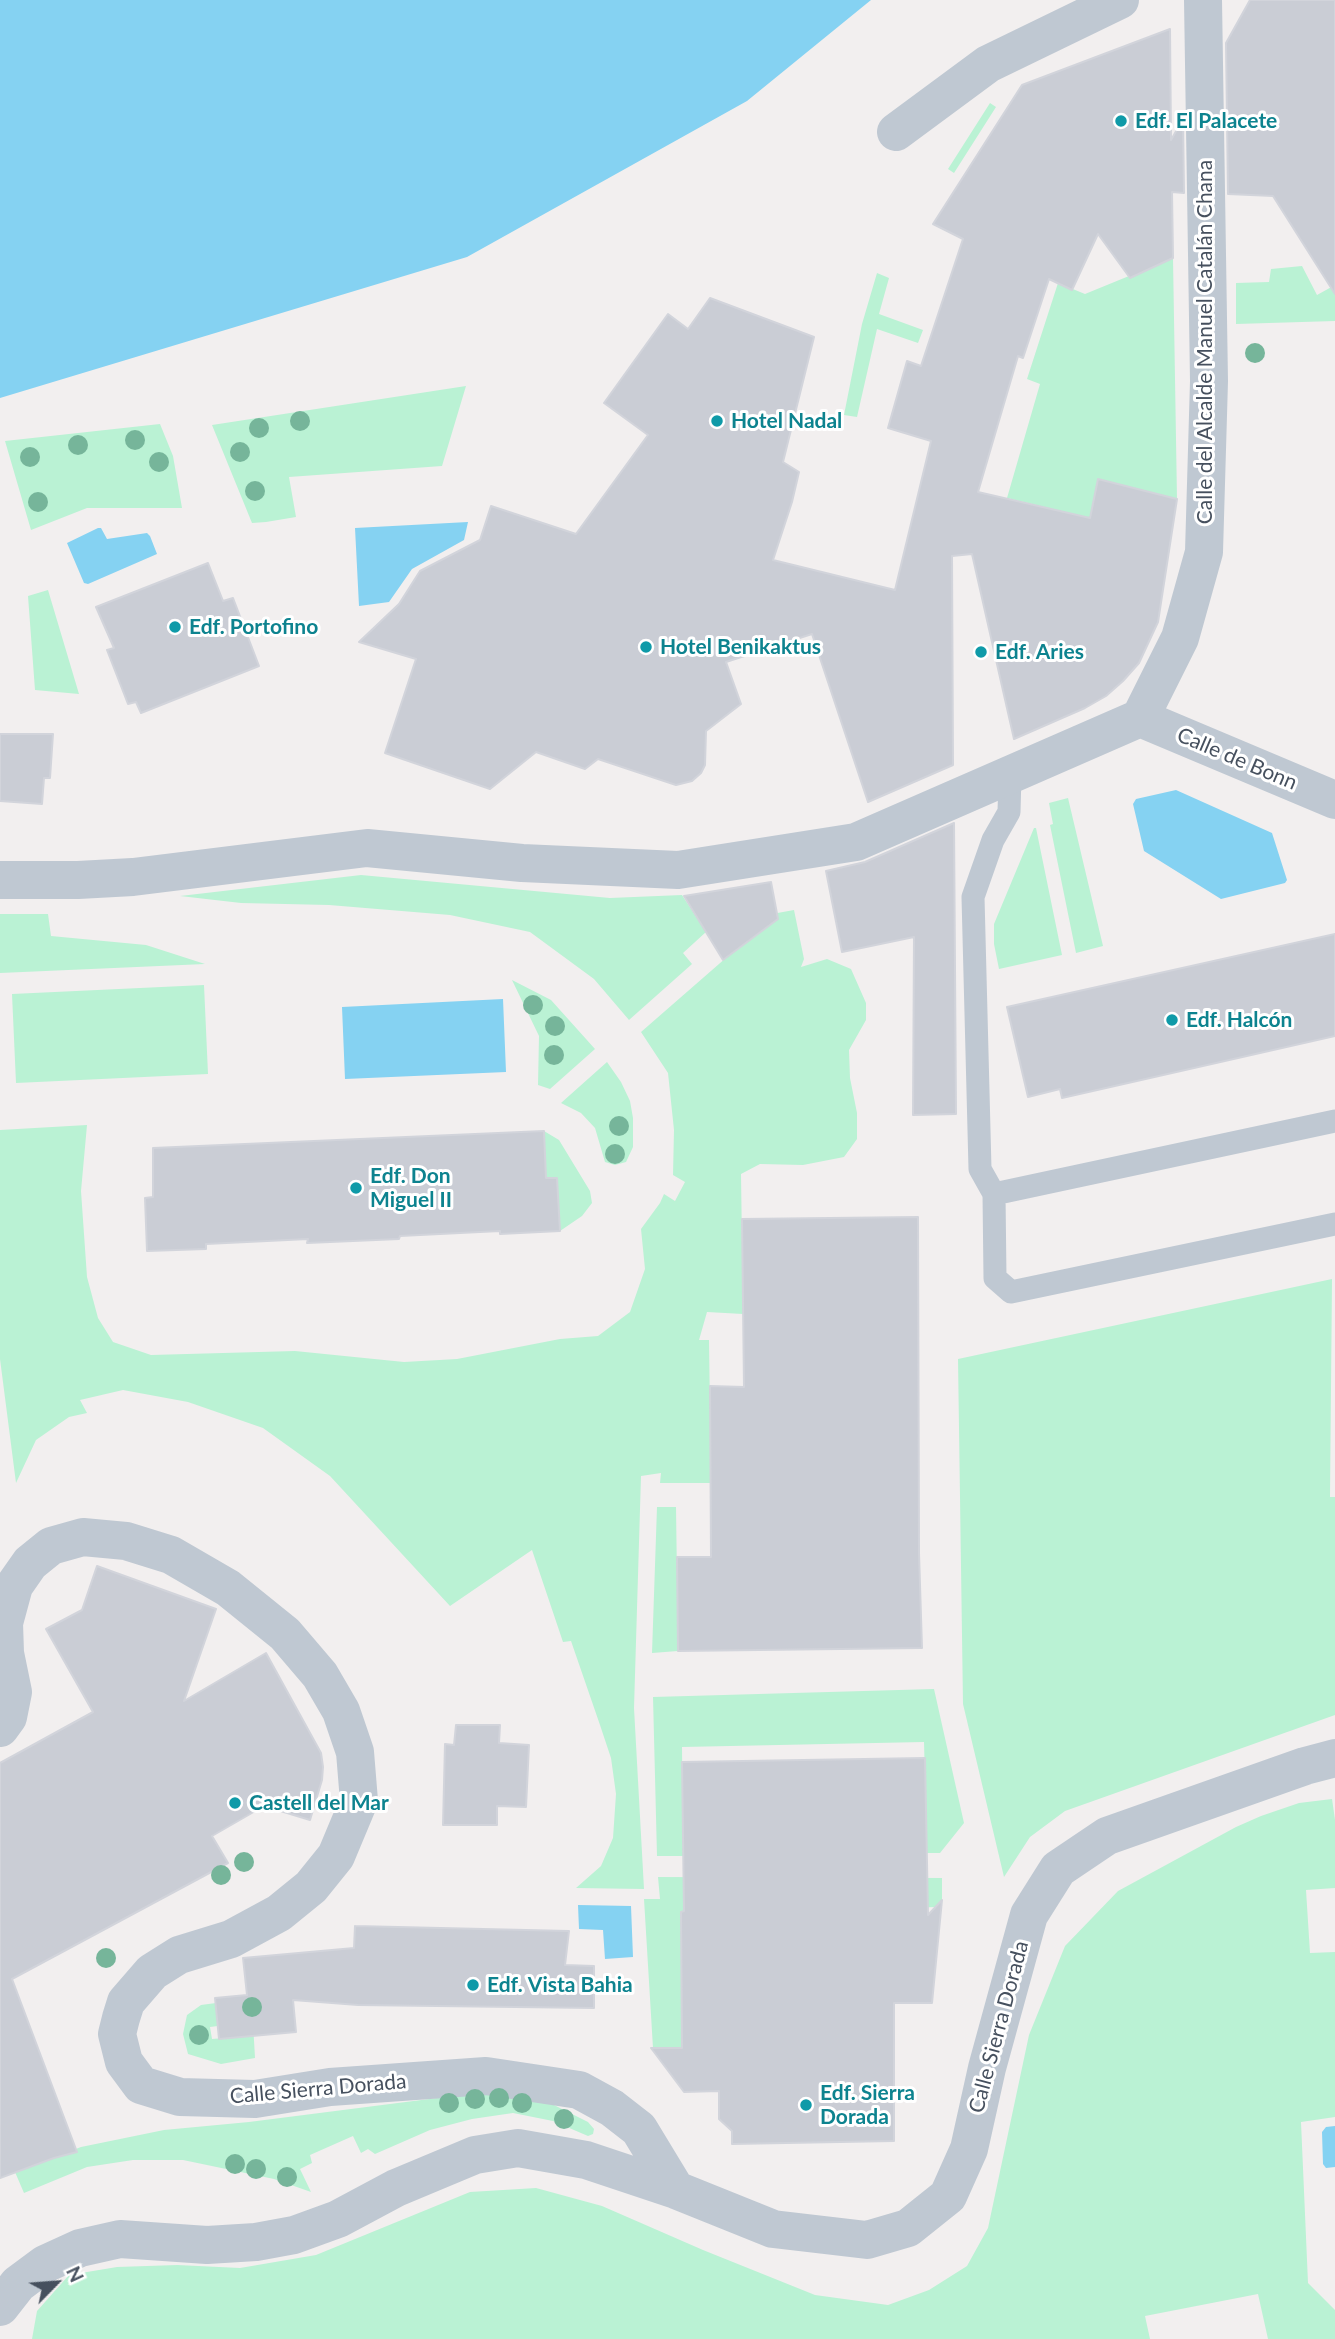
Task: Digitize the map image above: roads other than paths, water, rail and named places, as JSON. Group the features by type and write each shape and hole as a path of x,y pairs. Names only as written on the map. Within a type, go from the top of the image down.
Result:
{"street":[{"path":"896,132 988,64 1120,0"},
{"name":"Calle del Alcalde Manuel Catalán Chana","path":"1140,718 1180,638 1204,552 1209,381 1203,0"},
{"path":"0,880 134,877 367,848 522,863 678,870 856,842 1140,718"},
{"name":"Calle de Bonn","path":"1140,718 1335,800"},
{"name":"Calle Sierra Dorada","path":"0,1728 8,1717 13,1692 5,1653 4,1623 14,1586 30,1563 51,1546 83,1537 126,1541 171,1555 228,1588 285,1634 320,1675 341,1711 355,1752 359,1801 336,1856 311,1887 279,1913 231,1939 179,1955 152,1972 126,2002 117,2034 124,2062 141,2085 180,2097 255,2099 330,2087 486,2076 579,2091 612,2108 639,2129 676,2190"},
{"name":"Calle Sierra Dorada","path":"0,2307 18,2284 36,2271 80,2248 120,2239 207,2245 256,2242 293,2235 338,2219 396,2188 475,2155 518,2148 586,2160 676,2190 773,2229 867,2239 908,2228 948,2196 969,2149 986,2068 1029,1915 1058,1869 1107,1836 1305,1766 1335,1758"}],"lane":[{"path":"1010,775 1009,812 993,840 973,897 979,1169 994,1194 995,1278 1011,1292 1335,1224"},
{"path":"994,1194 1335,1121"}],"water":[{"path":"0,0 871,0 747,101 467,257 0,398"},
{"path":"468,522 464,540 412,569 389,602 359,606 355,528"},
{"path":"101,528 107,539 147,533 157,554 88,584 84,583 67,543"},
{"path":"1176,790 1272,833 1287,880 1285,883 1221,899 1144,851 1133,804 1136,799"},
{"path":"503,999 506,1072 345,1079 342,1007"},
{"path":"578,1905 631,1906 633,1957 605,1959 603,1930 579,1929"},
{"path":"1335,2126 1335,2167 1326,2168 1323,2164 1322,2132 1326,2127"}],"place":[{"name":"Edf. El Palacete","path":"1121,121"},
{"name":"Hotel Nadal","path":"717,421"},
{"name":"Edf. Portofino","path":"175,627"},
{"name":"Hotel Benikaktus","path":"646,647"},
{"name":"Edf. Aries","path":"981,652"},
{"name":"Edf. Halcón","path":"1172,1020"},
{"name":"Edf. Don Miguel II","path":"356,1188"},
{"name":"Castell del Mar","path":"235,1803"},
{"name":"Edf. Vista Bahia","path":"473,1985"},
{"name":"Edf. Sierra Dorada","path":"806,2105"}]}
